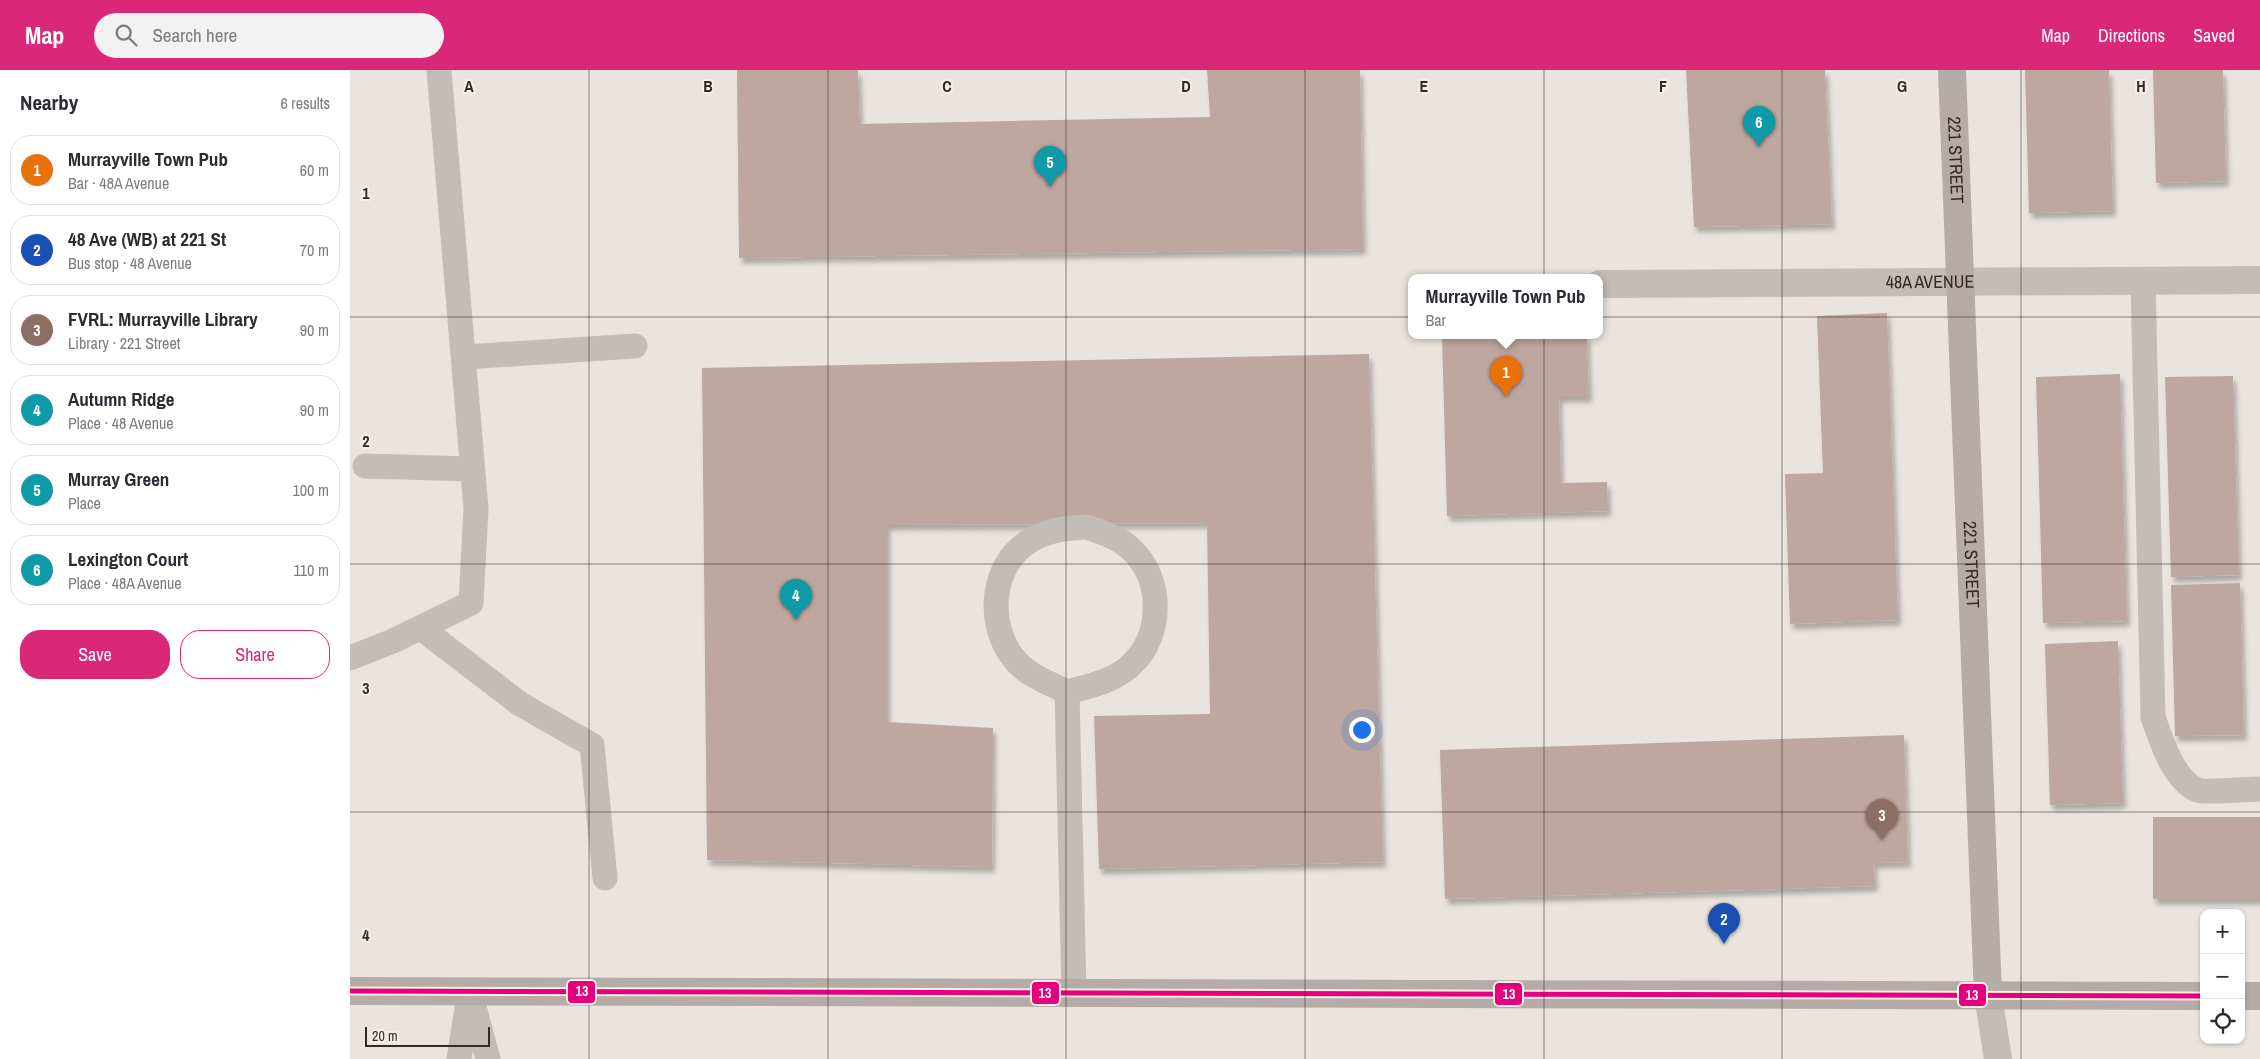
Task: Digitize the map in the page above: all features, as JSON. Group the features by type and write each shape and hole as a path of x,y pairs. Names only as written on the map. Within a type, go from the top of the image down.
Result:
{"main road":[{"name":"221 STREET","path":"1952,70 1988,995"},
{"path":"350,992 2200,996"},
{"path":"2245,996 2260,996"}],"street":[{"name":"48A AVENUE","path":"1603,284 2260,280"},
{"name":"221 STREET","path":"1988,995 1998,1059"}],"lane":[{"path":"350,658 393,642 470,602 476,509 439,70"},
{"path":"2143,281 2153,717 2165,753 2184,779 2198,790 2260,789"},
{"path":"464,357 635,346"},
{"path":"365,466 472,469"},
{"path":"1059,528 1087,528 1111,535 1132,550 1137,556 1147,570 1155,594 1155,618 1148,643 1133,664 1113,678 1067,692 1037,678 1015,661 1000,637 995,610 999,582 1012,557 1033,539 1059,528"},
{"path":"421,628 520,704 592,745 605,878"},
{"path":"1067,692 1074,993"},
{"path":"459,1059 470,992"},
{"path":"470,992 488,1059"}],"building":[{"path":"737,70 858,70 860,124 1210,117 1207,70 1360,70 1363,249 739,258"},
{"path":"1686,70 1825,70 1832,224 1694,227"},
{"path":"2025,70 2109,70 2113,211 2029,213"},
{"path":"2153,70 2223,70 2226,181 2156,183"},
{"path":"1887,313 1898,620 1790,624 1785,474 1823,473 1817,316"},
{"path":"1442,339 1587,339 1589,397 1559,397 1561,483 1607,482 1608,511 1447,516"},
{"path":"1369,354 1383,862 1099,869 1094,716 1210,714 1207,523 887,525 887,722 993,728 992,867 707,860 702,368"},
{"path":"2120,374 2127,621 2043,623 2036,377"},
{"path":"2233,376 2239,575 2171,577 2165,377"},
{"path":"2240,583 2244,735 2175,736 2171,585"},
{"path":"2118,641 2123,803 2050,805 2045,644"},
{"path":"1904,735 1908,862 1874,863 1875,886 1445,899 1440,750"},
{"path":"2153,817 2260,817 2260,899 2153,899"}],"transit line":[{"name":"13","path":"350,991 2200,996"}],"place":[{"name":"Lexington Court","path":"1759,147"},
{"name":"Murray Green","path":"1050,187"},
{"name":"Murrayville Town Pub","path":"1506,397"},
{"name":"Autumn Ridge","path":"796,620"},
{"name":"FVRL: Murrayville Library","path":"1882,840"},
{"name":"48 Ave (WB) at 221 St","path":"1724,944"}]}
